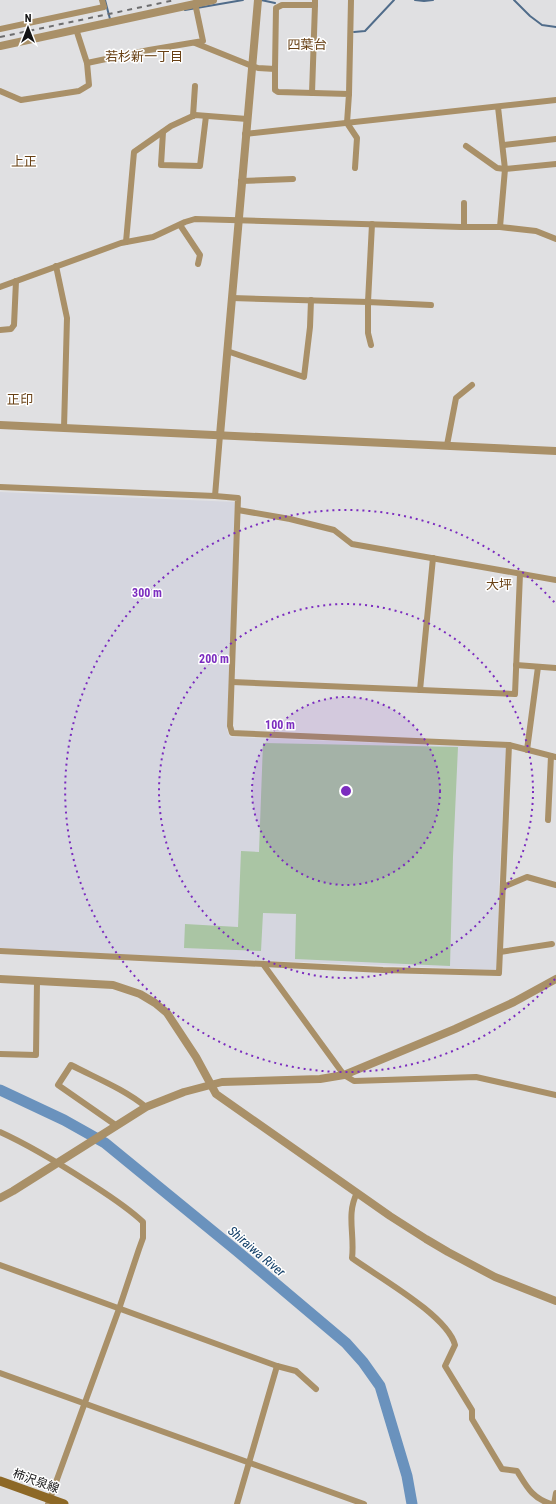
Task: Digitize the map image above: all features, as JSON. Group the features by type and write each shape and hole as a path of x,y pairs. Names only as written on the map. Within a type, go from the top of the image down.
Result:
{"main road":[{"name":"柿沢泉線","path":"0,1481 49,1502 64,1504"}],"street":[{"path":"0,29 104,7 102,0"},
{"path":"0,46 213,0"},
{"path":"215,496 245,134 258,0"},
{"path":"351,0 347,123 357,138 355,168"},
{"path":"87,63 149,50 203,42 195,3"},
{"path":"312,93 315,3 282,5 276,8 275,90 278,92 312,93 349,94"},
{"path":"0,91 21,100 79,91 90,85 87,63 76,29"},
{"path":"195,43 258,68 275,69"},
{"path":"193,116 195,86"},
{"path":"245,134 556,100"},
{"path":"498,107 504,145 505,169 500,227"},
{"path":"126,242 134,152 171,126 193,116 247,119"},
{"path":"163,132 161,165 200,166 206,116"},
{"path":"504,145 556,139"},
{"path":"466,146 497,168 505,169 556,164"},
{"path":"242,181 293,179"},
{"path":"464,202 464,227"},
{"path":"0,287 126,242 153,237 196,219 500,227 536,231 556,239"},
{"path":"371,345 368,333 368,302 372,224"},
{"path":"180,225 200,255 198,264"},
{"path":"56,266 67,318 64,428"},
{"path":"0,330 11,329 14,325 16,281"},
{"path":"232,298 432,305"},
{"path":"228,351 304,377 310,327 311,300"},
{"path":"447,445 456,398 472,385"},
{"path":"0,425 556,451"},
{"path":"0,487 238,498 230,726 232,733 509,745 553,756 548,820"},
{"path":"238,510 334,530 352,544 556,580"},
{"path":"420,690 433,558"},
{"path":"232,682 515,694 520,574"},
{"path":"516,665 556,668"},
{"path":"528,750 538,667"},
{"path":"0,951 263,964 499,973 509,745"},
{"path":"503,887 527,877 556,885"},
{"path":"500,952 552,944"},
{"path":"263,964 344,1075 354,1081 476,1077 556,1095"},
{"path":"0,979 112,985 140,994 155,1003 167,1013 196,1056 216,1094 408,1228 448,1252 495,1277 556,1301"},
{"path":"0,1198 146,1107 184,1092 222,1082 320,1079 344,1075 455,1029 514,1002 556,979"},
{"path":"0,1054 36,1055 37,981"},
{"path":"117,1126 58,1085 71,1065 112,1086 146,1107"},
{"path":"0,1132 57,1162 116,1200 130,1210 142,1222 143,1238 119,1309 49,1502"},
{"path":"357,1193 352,1202 351,1212 352,1258 419,1304 443,1325 453,1337 455,1344 445,1366 472,1410 472,1419 502,1469 517,1471 531,1493 542,1501 550,1504"},
{"path":"0,1265 277,1366 296,1371 316,1389"},
{"path":"237,1504 277,1366"},
{"path":"0,1373 364,1504"},
{"path":"554,1504 556,1493"}],"shaded area":[{"path":"0,492 235,502 227,730 230,737 506,748 499,884 497,970 131,955 0,948"}],"green space":[{"path":"263,743 458,747 450,966 295,959 296,914 263,913 261,951 184,948 185,924 238,927 241,851 259,852"}],"waterway":[{"path":"105,0 110,19"},
{"path":"185,10 243,0"},
{"path":"261,0 275,3"},
{"path":"354,32 365,31 394,0"},
{"path":"415,0 433,0"},
{"path":"514,0 530,16 542,25 556,27"},
{"name":"Shiraiwa River","path":"0,1090 64,1120 105,1143 346,1343 363,1362 380,1386 407,1476 412,1504"}],"railway":[{"path":"0,37 175,0"}],"district":[{"name":"四葉台","path":"307,44"},
{"name":"若杉新一丁目","path":"144,56"},
{"name":"上正","path":"24,161"},
{"name":"正印","path":"20,399"},
{"name":"大坪","path":"499,584"}]}
